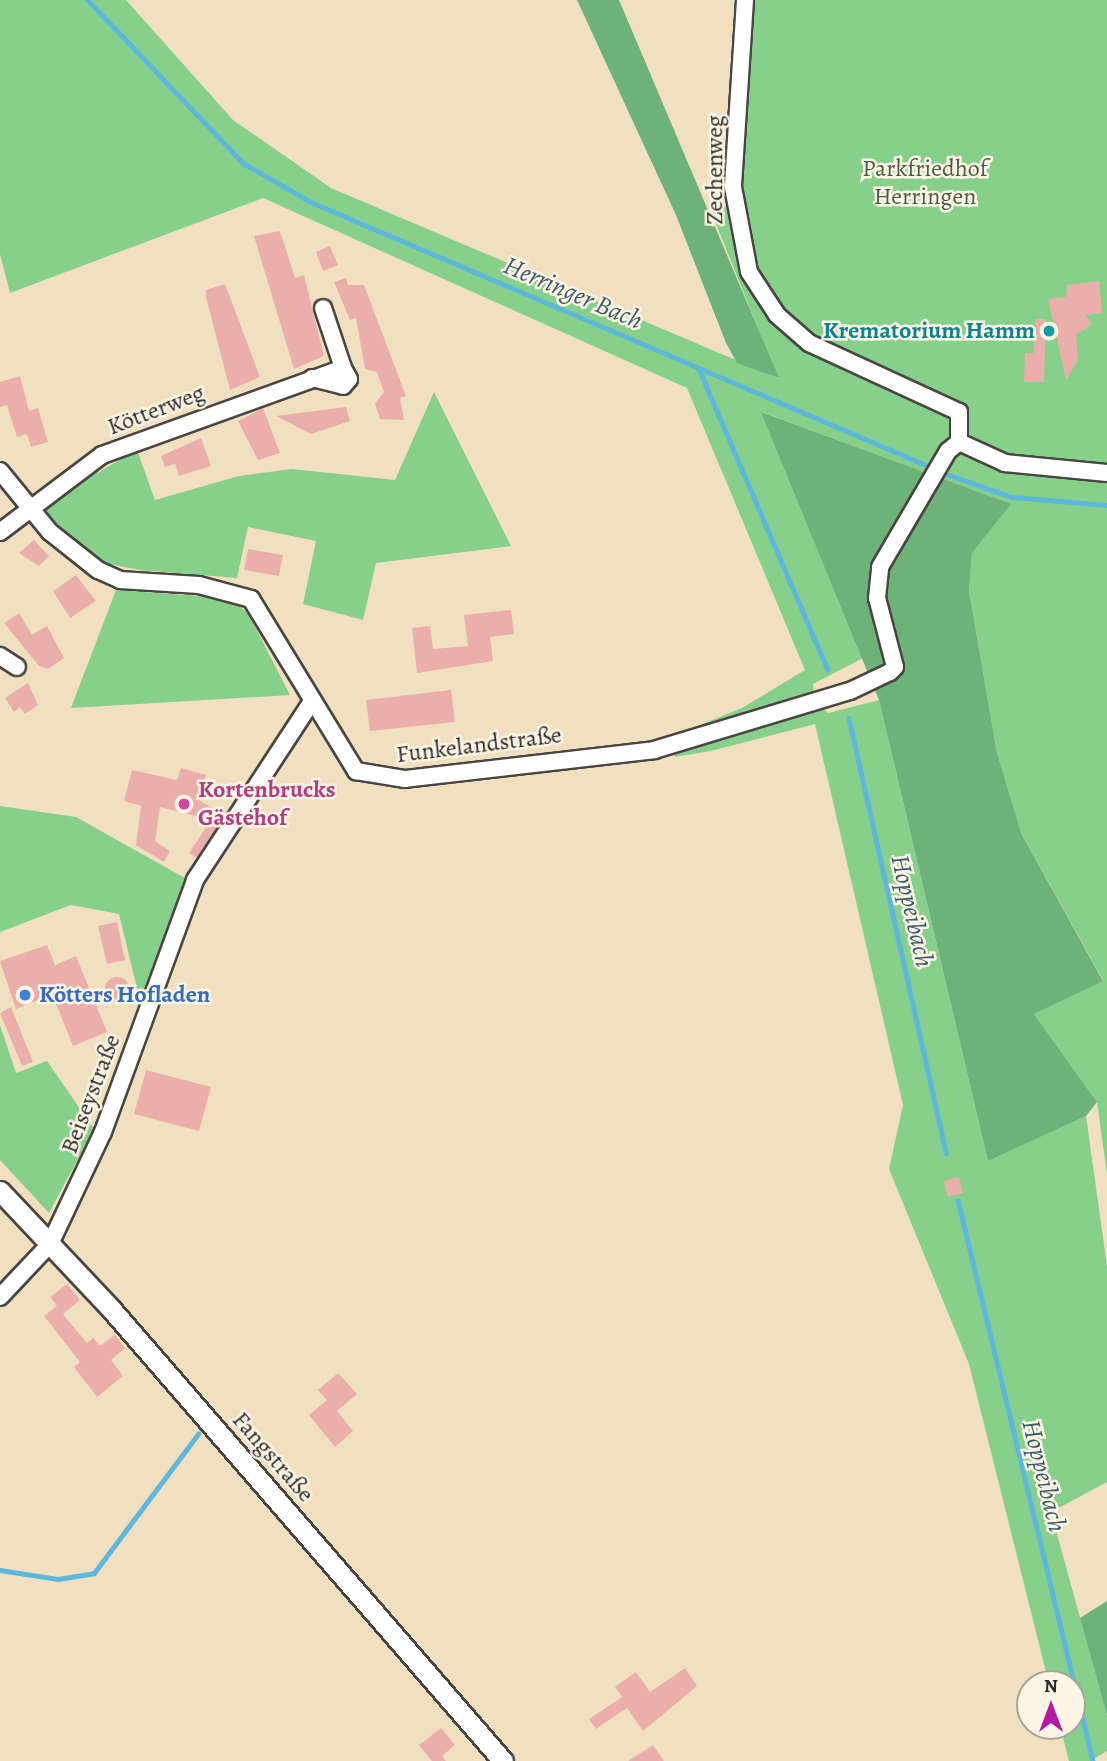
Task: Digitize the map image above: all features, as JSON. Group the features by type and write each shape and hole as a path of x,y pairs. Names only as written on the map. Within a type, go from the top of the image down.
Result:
{"main road":[{"name":"Fangstraße","path":"0,1191 50,1244 503,1761"}],"street":[{"name":"Zechenweg","path":"746,0 733,187 748,272 777,315 809,343 959,412 954,446"},
{"name":"Kötterweg","path":"0,532 28,506 102,455 343,368 323,308"},
{"path":"954,446 1005,463 1107,473"},
{"name":"Funkelandstraße","path":"0,471 28,506 77,556 120,580 199,585 251,599 311,703 356,771 405,779 654,750 850,691 886,674 895,667 879,623 880,567 926,486 954,446"},
{"path":"0,656 17,667"},
{"name":"Beiseystraße","path":"0,1297 50,1244 108,1122 195,880 311,703"}],"green space":[{"name":"Parkfriedhof Herringen","path":"0,0 126,0 233,120 331,188 778,378 708,204 727,205 747,249 740,195 747,0 1107,0 1107,1174 1097,1102 1034,1014 1103,980 1019,829 997,753 969,591 972,553 1010,504 762,412 865,657 813,684 814,694 680,733 742,708 805,670 687,388 263,198 10,293 0,254"},
{"path":"577,0 619,0 779,378 737,363 726,343 676,215"},
{"path":"434,392 511,546 376,563 363,620 303,604 316,541 248,527 237,578 139,570 105,563 46,517 47,502 137,450 155,500 239,476 292,469 395,480"},
{"path":"761,412 1011,504 972,553 969,591 997,753 1021,833 1103,981 1034,1014 1097,1102 1086,1116 988,1161 879,700"},
{"path":"116,590 229,598 248,613 290,695 71,708"},
{"path":"879,700 988,1161 1086,1116 1107,1266 1107,1482 1051,1512 1107,1716 1107,1751 1091,1761 1069,1761 1064,1740 1086,1740 1086,1670 1046,1670 969,1364 889,1169 903,1105 815,724 711,751 675,757 673,749 820,705 828,713"},
{"path":"0,806 76,817 192,882 141,1005 119,914 71,905 0,932"},
{"path":"0,1025 16,1073 47,1061 94,1129 49,1213 0,1160"},
{"path":"1107,1601 1107,1716 1080,1618"}],"building":[{"path":"280,231 295,278 304,275 324,356 294,369 254,236"},
{"path":"330,246 338,265 323,271 316,252"},
{"path":"346,278 348,285 364,285 406,396 400,398 404,420 380,419 375,404 384,392 377,372 365,369 356,318 350,320 334,282"},
{"path":"1099,281 1102,313 1086,315 1092,324 1076,335 1078,360 1066,380 1048,299 1066,297 1067,285"},
{"path":"225,284 260,377 230,390 206,297 206,290"},
{"path":"1035,319 1046,319 1044,382 1024,382 1025,353 1034,353"},
{"path":"20,376 29,411 38,408 48,442 31,447 27,434 17,437 7,405 0,407 0,382"},
{"path":"346,407 350,421 311,434 276,416"},
{"path":"263,408 280,453 258,460 238,421"},
{"path":"201,438 211,466 179,476 175,464 165,467 161,456"},
{"path":"34,540 49,556 39,566 19,553"},
{"path":"248,549 283,555 279,576 244,570"},
{"path":"76,575 96,601 70,618 53,591"},
{"path":"511,610 514,634 490,637 493,661 417,673 412,628 430,626 433,649 468,646 464,615"},
{"path":"19,613 32,635 47,626 64,658 48,669 39,666 4,623"},
{"path":"28,683 38,705 25,714 20,707 14,712 5,698"},
{"path":"451,690 455,722 370,731 366,700"},
{"path":"181,768 206,775 199,800 225,816 197,858 189,853 211,820 160,807 155,841 170,851 164,862 136,845 141,806 124,801 132,770 177,780"},
{"path":"117,922 125,960 107,964 98,926"},
{"path":"47,945 55,965 76,956 107,1032 73,1046 52,994 16,1009 0,961"},
{"path":"117,977 125,981 129,989 125,997 117,1001 109,997 105,989 109,981"},
{"path":"11,1007 33,1062 22,1066 0,1013"},
{"path":"146,1070 211,1087 199,1131 134,1114"},
{"path":"959,1177 963,1193 948,1197 944,1181"},
{"path":"67,1284 80,1300 63,1314 87,1343 93,1338 100,1346 115,1335 125,1348 111,1360 123,1376 97,1397 74,1367 80,1362 44,1316 57,1306 50,1297"},
{"path":"338,1373 357,1394 337,1411 353,1431 335,1447 309,1415 327,1400 318,1390"},
{"path":"685,1668 697,1686 643,1731 627,1708 596,1729 589,1719 622,1697 615,1687 636,1672 650,1692"},
{"path":"441,1728 455,1745 442,1756 446,1761 432,1761 419,1745"},
{"path":"653,1745 664,1761 628,1761"}],"waterway":[{"name":"Herringer Bach","path":"88,0 243,163 311,202 933,468"},
{"name":"Hoppeibach","path":"699,369 828,670"},
{"name":"Herringer Bach","path":"941,472 1012,497 1107,505"},
{"name":"Hoppeibach","path":"849,718 946,1153"},
{"name":"Hoppeibach","path":"958,1200 1093,1761"},
{"path":"0,1570 58,1579 94,1573 198,1434"}],"place":[{"name":"Krematorium Hamm","path":"1049,331"},
{"name":"Kortenbrucks Gästehof","path":"184,804"},
{"name":"Kötters Hofladen","path":"25,995"}]}
